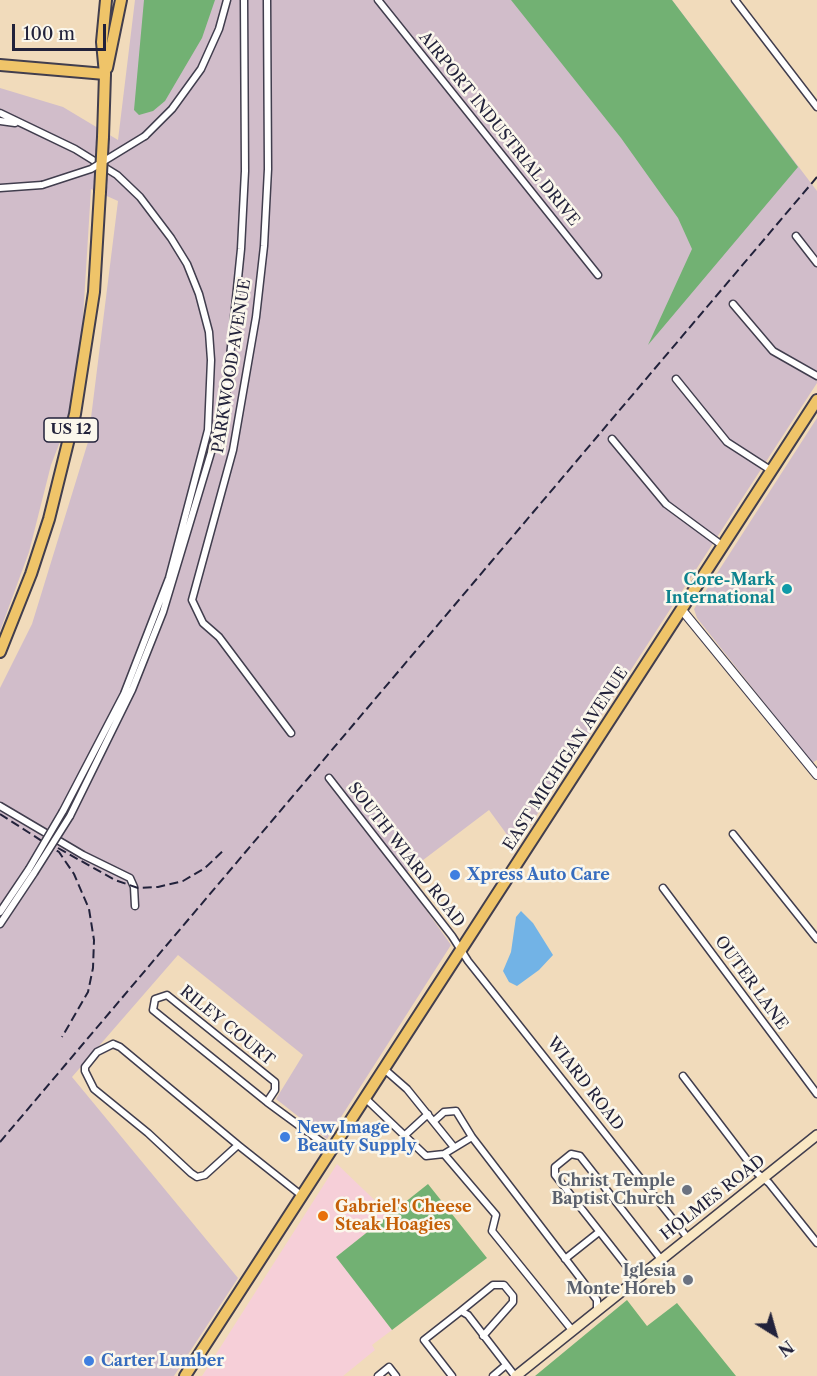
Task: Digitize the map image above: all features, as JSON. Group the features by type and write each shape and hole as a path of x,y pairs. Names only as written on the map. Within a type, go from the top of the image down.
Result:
{"main road":[{"name":"US 12","path":"0,652 42,541 75,414 93,292 103,137 105,74 102,42 106,0"},
{"name":"US 12","path":"105,74 121,0"},
{"path":"0,65 105,74"},
{"name":"EAST MICHIGAN AVENUE","path":"185,1376 817,400"},
{"name":"HOLMES ROAD","path":"515,1376 817,1135"}],"street":[{"path":"0,188 42,185 91,169 145,136 172,109 201,69 219,29 227,0"},
{"path":"0,912 70,816 132,690 163,612 225,406 241,249 245,171 244,0"},
{"name":"PARKWOOD AVENUE","path":"267,0 268,169 256,316 233,450 192,600 203,623 219,637 291,733"},
{"name":"AIRPORT INDUSTRIAL DRIVE","path":"378,0 598,275"},
{"path":"735,0 817,107"},
{"path":"0,114 75,148 117,175 140,197 171,238 191,274 209,332 211,360 208,430 187,519 150,632 124,694 31,871 0,924"},
{"path":"0,121 22,124"},
{"path":"796,236 817,263"},
{"path":"733,304 773,351 817,376"},
{"path":"676,379 727,442 772,471"},
{"path":"612,439 666,504 723,546"},
{"path":"682,610 817,775"},
{"name":"SOUTH WIARD ROAD","path":"329,777 460,949"},
{"path":"0,806 83,855 130,878 134,886 135,906"},
{"path":"733,834 817,939"},
{"name":"OUTER LANE","path":"663,888 817,1094"},
{"name":"WIARD ROAD","path":"460,949 687,1237"},
{"name":"RILEY COURT","path":"267,1102 275,1090 275,1082 167,995 155,999 153,1010 267,1102 331,1149"},
{"path":"238,1145 205,1175 197,1177 94,1089 85,1067 97,1052 107,1046 120,1047 302,1195"},
{"path":"383,1068 407,1089 453,1146"},
{"path":"683,1076 762,1179 768,1183 817,1243"},
{"path":"364,1097 426,1156 444,1154 453,1146 472,1137"},
{"path":"434,1121 444,1112 456,1112 472,1137 597,1300 597,1309"},
{"path":"404,1136 428,1114"},
{"path":"444,1154 496,1215 492,1232 572,1330"},
{"path":"636,1278 555,1175 555,1167 571,1154 580,1156 660,1258"},
{"path":"565,1259 599,1232"},
{"path":"452,1376 424,1340 493,1285 504,1286 513,1296 513,1302 483,1336"},
{"path":"461,1311 468,1315 515,1376"},
{"path":"493,1376 506,1365"},
{"path":"378,1376 389,1367 396,1376"}],"shaded area":[{"path":"135,0 672,0 817,191 817,383 516,847 489,810 402,876 451,945 327,1139 276,1099 303,1055 178,955 72,1077 238,1278 174,1376 0,1376 0,688 32,624 88,442 118,201 91,189 82,334 72,402 68,421 51,465 29,552 0,631 0,88 63,107 118,140"},
{"path":"817,418 817,760 812,763 697,618 694,609"},
{"path":"337,1164 389,1214 337,1257 392,1330 372,1345 375,1350 343,1376 202,1376"}],"green space":[{"path":"144,0 215,0 202,38 165,101 153,111 139,115 134,110"},
{"path":"511,0 672,0 798,167 648,345 692,249 678,218 621,138"},
{"path":"428,1184 487,1258 392,1330 336,1257"},
{"path":"627,1300 647,1326 677,1303 736,1376 535,1376"}],"water":[{"path":"521,911 533,923 553,955 539,970 517,986 509,982 503,971 511,952 516,917"}],"railway":[{"path":"0,1142 817,177"},
{"path":"0,814 59,852 74,874 89,909 94,940 93,968 88,992 62,1037"},
{"path":"58,848 115,880 138,888 158,887 183,881 205,868 225,849"}],"place":[{"name":"Core-Mark International","path":"787,589"},
{"name":"Xpress Auto Care","path":"455,875"},
{"name":"New Image Beauty Supply","path":"285,1137"},
{"name":"Christ Temple Baptist Church","path":"687,1190"},
{"name":"Gabriel's Cheese Steak Hoagies","path":"323,1216"},
{"name":"Iglesia Monte Horeb","path":"688,1280"},
{"name":"Carter Lumber","path":"89,1361"}]}
